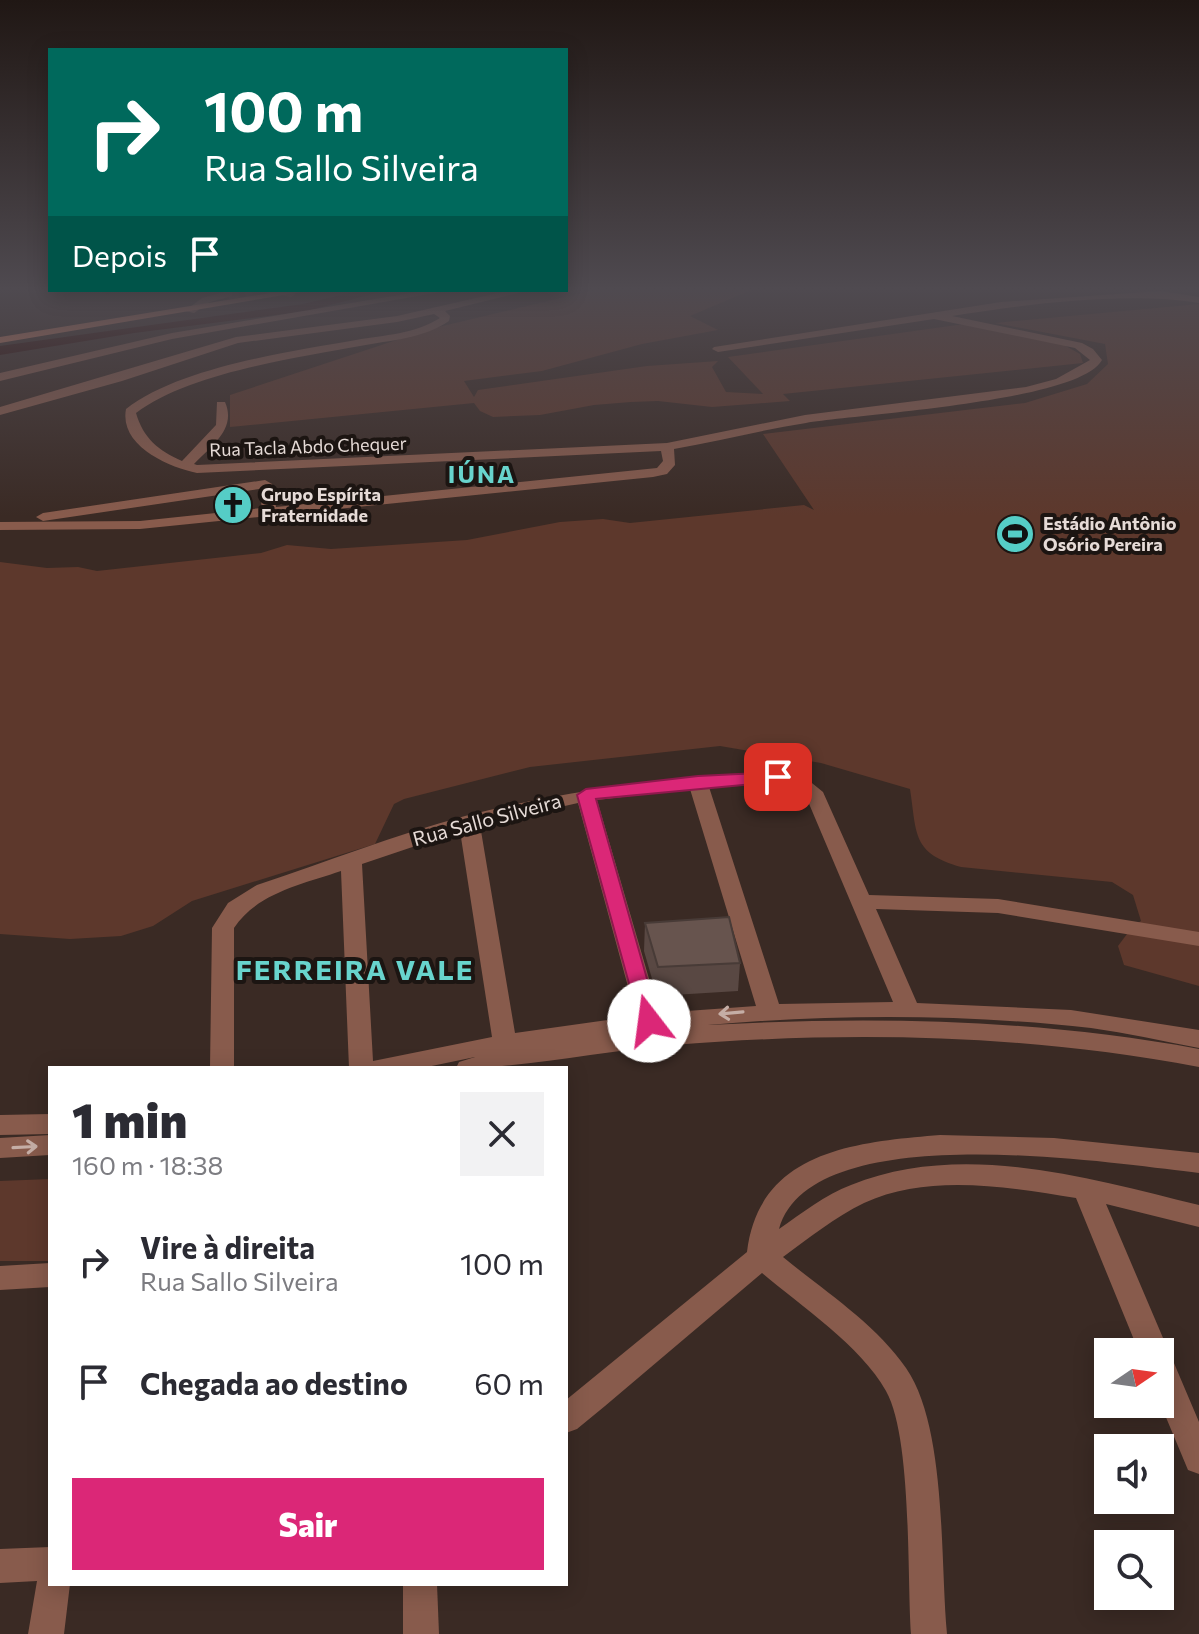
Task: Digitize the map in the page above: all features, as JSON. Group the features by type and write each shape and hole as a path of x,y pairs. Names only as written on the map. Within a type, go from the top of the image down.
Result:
{"street":[{"path":"0,377 63,364"},
{"path":"0,411 161,364"},
{"name":"Rua Tacla Abdo Chequer","path":"265,364 160,393 135,405 130,412 133,426 147,446 184,467 238,469 667,447 825,416 1026,391 1069,378 1092,364"},
{"path":"184,467 222,426 224,417 221,405"},
{"path":"0,525 116,527 653,473 662,471 670,462 667,447"},
{"path":"0,525 265,484 270,511"},
{"name":"Rua Sallo Silveira","path":"222,1066 223,928 236,908 265,890 469,821 586,795 698,782 778,777 800,783 816,796 862,902"},
{"path":"698,782 769,1010"},
{"path":"586,795 649,1021"},
{"path":"469,821 505,1042"},
{"path":"351,860 361,1066"},
{"path":"908,1010 862,902 998,906 1199,939"},
{"path":"390,1066 505,1042 649,1021 769,1010 908,1010 1092,1020 1199,1039"},
{"path":"477,1066 637,1039 859,1027 1037,1032 1106,1040 1199,1058"},
{"path":"0,1125 48,1124"},
{"path":"0,1148 48,1145"},
{"path":"761,1256 763,1226 780,1198 807,1174 822,1166 861,1156 918,1146 958,1145 1078,1151 1199,1163"},
{"path":"568,1417 761,1256 831,1208 864,1191 890,1184 947,1177 1002,1176 1086,1190 1199,1216"},
{"path":"1086,1190 1148,1338"},
{"path":"761,1256 872,1351 898,1381 907,1398 918,1475 929,1634"},
{"path":"0,1278 48,1275"},
{"path":"1174,1399 1199,1459"},
{"path":"0,1566 48,1564"},
{"path":"46,1634 53,1586"},
{"path":"420,1586 421,1634"}],"shaded area":[{"path":"323,364 567,364 542,371 464,381 474,397 478,390 672,364 715,364 712,367 726,392 763,394 735,364 1071,364 783,394 790,401 712,407 658,401 631,402 540,415 493,417 480,411 474,403 230,427 230,395"},
{"path":"1108,364 1199,364 1199,986 1124,965 1118,946 1133,926 1141,921 1133,895 1112,882 961,867 945,862 925,848 920,840 910,789 821,763 720,746 530,767 404,799 394,804 375,844 192,901 153,926 121,936 70,939 0,934 0,562 97,571 261,553 287,545 331,549 467,540 560,522 603,519 630,523 804,505 814,510 763,434 1025,403 1087,384"},
{"path":"48,1179 48,1261 0,1261 0,1181"}],"building":[{"path":"729,917 740,963 658,967 645,923"}],"place":[{"name":"Grupo Espírita Fraternidade","path":"233,505"},
{"name":"Estádio Antônio Osório Pereira","path":"1015,534"}],"district":[{"name":"IÚNA","path":"482,475"},
{"name":"FERREIRA VALE","path":"355,970"}],"route":[{"path":"649,1021 586,795 698,782 778,777"}]}
